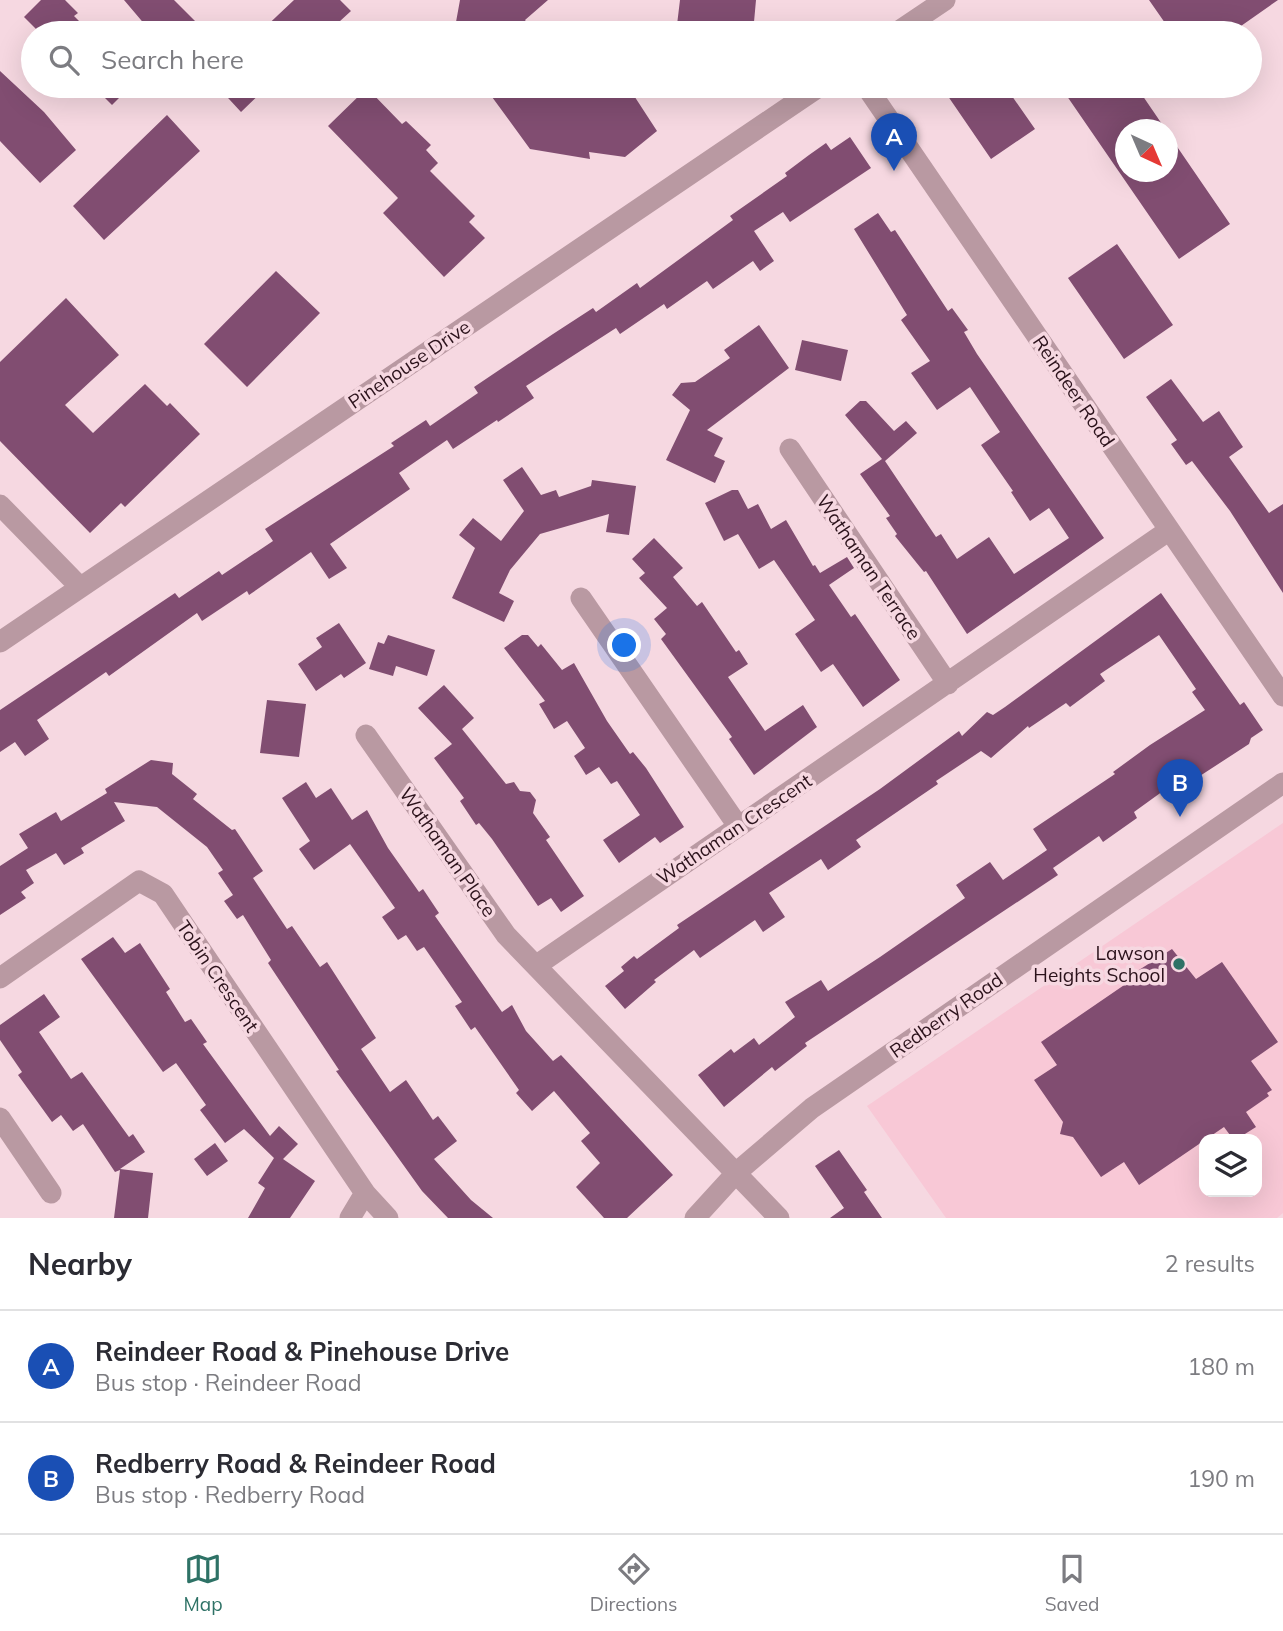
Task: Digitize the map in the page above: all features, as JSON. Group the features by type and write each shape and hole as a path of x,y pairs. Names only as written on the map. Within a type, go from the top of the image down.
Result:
{"street":[{"path":"913,21 944,0"},
{"name":"Pinehouse Drive","path":"0,642 802,98"},
{"name":"Reindeer Road","path":"874,98 1283,696"},
{"name":"Wathaman Terrace","path":"790,449 948,684"},
{"path":"0,505 79,587"},
{"name":"Wathaman Crescent","path":"537,965 1168,531"},
{"path":"581,598 738,826"},
{"name":"Wathaman Place","path":"366,735 506,935 537,965"},
{"name":"Redberry Road","path":"695,1218 737,1172 812,1108 1283,783"},
{"name":"Tobin Crescent","path":"0,978 139,881 163,894 365,1193 388,1218"},
{"path":"537,965 779,1218"},
{"path":"0,1118 51,1193"},
{"path":"350,1218 365,1193"}],"shaded area":[{"name":"Lawson Heights School","path":"1283,823 1283,1213 1277,1218 946,1218 867,1106"}],"building":[{"path":"41,0 65,0 78,13 74,16 79,21 28,21 24,17"},
{"path":"124,0 174,0 195,21 142,21"},
{"path":"294,0 340,0 351,11 340,21 272,21"},
{"path":"460,0 548,0 526,21 456,21"},
{"path":"680,0 756,0 754,21 677,21"},
{"path":"1149,0 1278,0 1248,21 1164,21"},
{"path":"0,71 21,91 21,98 29,98 44,112 76,150 40,183 0,141"},
{"path":"105,98 119,98 112,105"},
{"path":"228,98 256,98 241,112"},
{"path":"357,98 377,98 402,124 406,121 431,145 426,150 438,163 430,171 475,216 469,222 485,238 444,277 383,213 398,198 328,126"},
{"path":"493,98 636,98 657,131 625,157 589,152 590,159 530,149"},
{"path":"949,98 1013,98 1035,129 991,159"},
{"path":"1068,98 1144,98 1158,119 1115,119 1115,166"},
{"path":"167,115 200,151 104,240 73,206"},
{"path":"850,137 871,168 790,222 783,212 754,231 774,261 760,271 753,261 713,289 707,281 667,309 664,304 620,334 616,328 526,386 534,398 453,449 447,440 399,473 410,489 330,544 347,568 329,579 311,552 249,595 247,591 202,621 197,613 109,676 106,672 37,720 49,739 25,756 15,742 0,752 0,710 175,593 179,598 219,571 222,575 273,541 265,529 394,446 391,443 426,420 430,426 478,393 474,387 593,308 596,312 637,283 640,288 733,220 730,216 787,176 785,173 809,155 826,143 831,150"},
{"path":"1178,148 1230,224 1179,259 1126,182 1178,182"},
{"path":"878,213 891,232 895,230 948,311 952,308 968,330 964,332 977,354 1104,538 967,634 926,571 924,572 895,536 897,534 886,518 890,516 860,474 882,459 845,415 860,401 866,401 894,431 906,421 917,433 885,461 936,537 941,534 957,559 989,537 1014,574 1069,538 1049,508 1030,521 981,445 1000,432 970,387 937,410 911,373 930,361 901,320 907,315 854,229"},
{"path":"1117,244 1173,325 1124,359 1068,278"},
{"path":"276,271 320,313 247,387 204,344"},
{"path":"66,298 119,355 65,405 93,433 145,384 167,406 170,403 200,434 125,507 121,503 90,533 0,441 0,362"},
{"path":"759,325 789,368 707,430 723,438 714,456 725,461 715,483 666,460 690,410 672,395 681,383 695,382 730,358 724,350"},
{"path":"802,340 848,350 841,381 795,370"},
{"path":"1171,379 1203,422 1219,411 1243,447 1229,457 1269,513 1283,504 1283,593 1230,511 1192,461 1186,465 1171,444 1177,440 1146,397"},
{"path":"522,467 541,495 556,490 559,497 591,486 592,480 636,486 629,535 606,532 609,514 540,534 510,570 499,593 514,601 504,622 452,598 475,548 459,535 473,518 501,541 524,511 503,480"},
{"path":"732,490 738,490 748,509 758,504 771,529 786,520 813,566 815,565 820,573 847,557 854,568 829,585 851,617 855,614 900,680 863,707 833,664 821,672 795,634 815,620 774,560 759,569 738,534 724,541 705,503"},
{"path":"654,538 683,568 673,577 697,606 702,602 736,652 739,650 748,664 728,677 765,731 803,705 817,727 754,775 729,739 732,737 661,639 666,634 654,619 667,608 639,578 645,573 632,559"},
{"path":"1161,593 1240,705 1244,702 1263,730 1251,738 1249,744 1186,785 1181,778 1134,812 1137,818 1103,842 1099,836 1053,868 1058,875 805,1043 807,1046 775,1071 772,1067 724,1107 698,1075 731,1049 734,1053 754,1038 759,1045 795,1017 785,1002 821,980 828,991 880,957 965,898 956,885 990,862 1003,880 1047,850 1033,829 1115,774 1113,772 1150,745 1205,710 1192,692 1196,689 1159,635 1100,674 1105,681 1070,707 1066,703 1029,728 1028,726 991,758 981,751 936,781 938,784 856,840 861,847 828,870 821,859 769,893 785,917 763,932 755,920 700,958 694,950 654,980 656,982 625,1009 605,986 624,971 621,967 634,956 637,959 679,928 677,925 880,789 959,731 962,736 987,712 993,715 1005,707"},
{"path":"339,623 366,663 344,678 341,674 316,691 298,664 322,647 316,638"},
{"path":"388,635 435,650 427,676 396,666 393,676 369,669 378,642 384,644"},
{"path":"522,635 528,635 538,647 541,644 562,670 574,663 607,721 630,754 633,752 646,768 684,827 660,843 655,837 619,863 603,840 640,815 617,781 611,784 599,767 586,775 574,756 585,748 567,721 554,729 539,704 545,701 504,648"},
{"path":"444,685 474,718 462,729 506,784 514,782 520,791 530,792 536,800 533,813 550,837 546,840 584,896 561,912 551,898 538,906 492,839 479,823 476,825 460,801 464,798 434,758 452,744 418,708"},
{"path":"267,700 306,704 299,757 260,753"},
{"path":"151,760 173,763 172,774 197,794 193,799 232,830 235,829 263,871 253,878 287,929 292,926 320,967 327,962 376,1038 361,1049 390,1092 406,1080 433,1120 438,1116 457,1141 434,1159 471,1200 493,1218 448,1218 422,1191 336,1071 339,1070 268,963 271,960 243,915 237,919 224,901 233,895 218,873 223,870 207,847 157,807 114,802 125,821 81,848 84,853 64,865 56,853 26,870 34,883 21,892 26,898 0,915 0,866 28,848 19,834 56,812 61,821 107,793 105,789"},
{"path":"306,782 316,798 331,788 352,820 367,810 388,848 419,892 423,889 439,913 435,916 502,1012 512,1005 526,1031 553,1061 561,1055 673,1175 627,1218 604,1218 576,1187 600,1163 581,1141 590,1133 554,1091 532,1111 516,1093 519,1090 475,1027 471,1030 455,1006 462,1002 424,947 417,951 406,935 398,940 382,917 395,908 350,844 314,870 299,849 310,841 282,798"},
{"path":"113,937 125,953 140,943 170,989 166,992 185,1022 191,1019 207,1042 203,1044 270,1136 279,1126 298,1144 283,1159 315,1181 290,1218 248,1218 265,1188 258,1183 274,1158 244,1129 225,1143 200,1110 206,1105 176,1063 163,1072 81,959"},
{"path":"1172,949 1196,979 1222,962 1278,1042 1251,1061 1272,1090 1267,1093 1269,1096 1246,1112 1256,1127 1245,1134 1229,1134 1224,1127 1214,1134 1199,1134 1199,1144 1139,1185 1124,1162 1101,1177 1073,1137 1060,1134 1063,1122 1034,1080 1057,1065 1041,1042 1133,979 1131,975"},
{"path":"44,994 60,1017 39,1032 71,1079 82,1072 129,1137 133,1134 145,1152 120,1169 153,1173 148,1218 114,1218 120,1170 115,1172 83,1124 73,1131 61,1115 52,1122 18,1075 22,1072 0,1040 0,1025"},
{"path":"215,1143 228,1161 207,1176 194,1159"},
{"path":"839,1150 867,1190 864,1192 882,1218 830,1218 844,1208 815,1166"}],"place":[{"name":"Reindeer Road & Pinehouse Drive","path":"894,171"},
{"name":"Redberry Road & Reindeer Road","path":"1180,817"},
{"name":"Lawson Heights School","path":"1179,964"}]}
